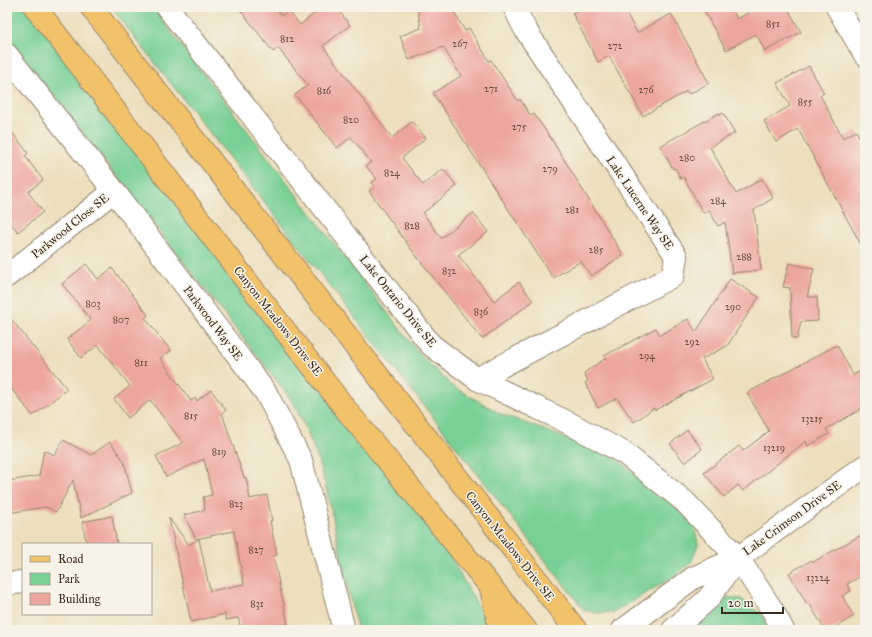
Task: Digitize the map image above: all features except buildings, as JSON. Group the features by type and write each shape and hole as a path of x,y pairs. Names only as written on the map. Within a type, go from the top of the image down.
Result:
{"main road":[{"name":"Canyon Meadows Drive SE","path":"35,7 347,411 526,630"},
{"name":"Canyon Meadows Drive SE","path":"91,7 576,630"},
{"path":"490,585 500,630"}],"street":[{"name":"Lake Ontario Drive SE","path":"167,7 431,345 477,379 567,422 624,453 684,501 738,558 773,611 782,630"},
{"name":"Lake Lucerne Way SE","path":"477,379 673,276 676,256 525,29 514,7"},
{"path":"837,7 865,55"},
{"name":"Parkwood Way SE","path":"7,55 114,191 266,393 301,460 344,630"},
{"name":"Parkwood Close SE","path":"7,276 114,191"},
{"name":"Lake Crimson Drive SE","path":"623,630 693,578 738,558 865,466"},
{"name":"Lake Crimson Drive SE","path":"673,630 708,599 738,558"}],"green space":[{"path":"7,7 25,7 444,546 491,630 358,630 344,574 326,488 308,433 295,407 280,385 7,37"},
{"path":"111,7 152,7 420,355 452,386 501,414 613,456 675,507 694,526 698,544 692,561 678,574 614,612 596,613 584,610"},
{"path":"725,597 741,599 763,616 769,630 686,630 711,603"}]}
